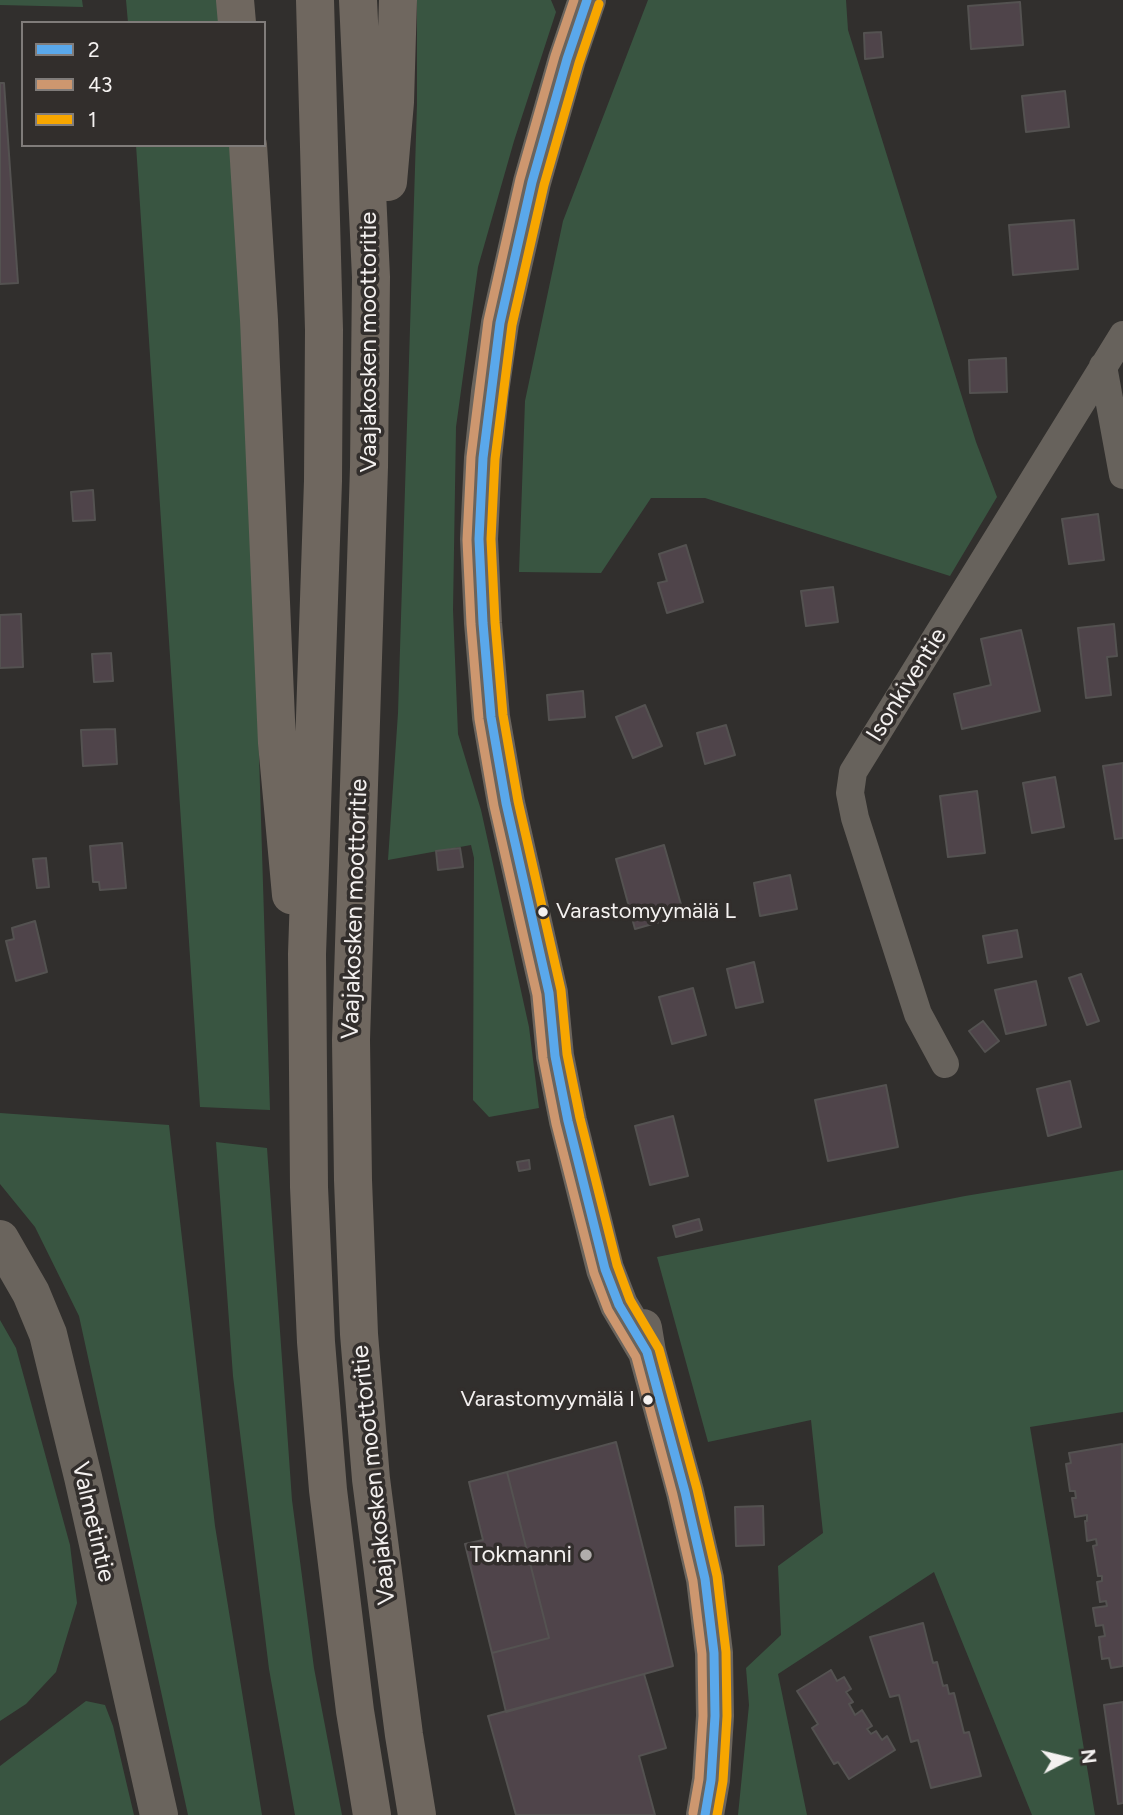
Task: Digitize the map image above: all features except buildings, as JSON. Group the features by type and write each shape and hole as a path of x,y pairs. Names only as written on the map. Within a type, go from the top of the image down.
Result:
{"highway":[{"path":"235,0 237,21"},
{"name":"Vaajakosken moottoritie","path":"315,0 324,330 324,467 307,954 308,1174 316,1342 328,1490 355,1711 372,1815"},
{"name":"Vaajakosken moottoritie","path":"358,0 371,277 369,480 351,1040 353,1180 359,1334 371,1479 417,1815"},
{"path":"371,277 387,202 395,102 398,0"},
{"path":"248,147 260,334 281,803 290,892 307,954"}],"main road":[{"path":"587,0 532,182 500,323 487,419 480,526 483,622 491,717 506,803 549,993 555,1056 568,1121 605,1269 619,1304 647,1352 685,1492 705,1579 714,1653 715,1716 711,1780 705,1815"},
{"name":"Valmetintie","path":"0,1239 31,1293 48,1334 159,1815"}],"street":[{"name":"Isonkiventie","path":"945,1065 918,1014 855,818 850,793 853,772 1123,335"},
{"path":"1103,366 1123,475"}],"green space":[{"path":"0,0 82,0 83,7 0,5"},
{"path":"126,0 217,0 221,21 128,21"},
{"path":"417,0 551,0 556,12 514,141 478,267 456,427 453,610 458,734 481,810 529,1027 539,1108 489,1117 473,1100 474,858 471,845 388,860 398,713 417,104"},
{"path":"648,0 846,0 848,30 976,442 997,497 950,576 705,498 651,498 601,573 519,572 525,401 563,221"},
{"path":"136,147 233,147 246,335 270,1110 200,1107"},
{"path":"0,1113 169,1125 215,1526 262,1815 188,1815 79,1316 35,1227 0,1184"},
{"path":"216,1142 267,1148 292,1500 314,1668 342,1815 295,1815 269,1669 233,1376"},
{"path":"1123,1170 1123,1412 1030,1427 1095,1815 1032,1815 934,1572 778,1674 807,1815 738,1815 749,1705 746,1668 781,1635 778,1566 823,1533 811,1420 708,1442 657,1257 965,1196"},
{"path":"0,1320 16,1348 70,1545 77,1603 56,1672 26,1704 0,1721"},
{"path":"86,1701 105,1705 113,1726 134,1815 0,1815 0,1766"}],"transit line":[{"name":"43","path":"574,0 520,179 488,321 471,457 467,540 471,624 479,719 494,806 537,995 543,1058 556,1124 594,1273 608,1310 636,1357 693,1581 702,1654 703,1716 699,1779 693,1813"},
{"name":"2","path":"587,0 532,182 500,323 483,458 479,539 483,623 491,717 506,803 549,993 555,1056 568,1121 605,1269 619,1305 647,1352 685,1492 705,1579 714,1653 715,1716 711,1780 705,1815"},
{"name":"1","path":"599,4 544,185 512,325 495,459 491,539 495,622 503,715 518,801 561,990 567,1054 580,1118 617,1265 630,1300 659,1349 697,1489 717,1576 726,1652 727,1716 723,1781 717,1815"}],"place":[{"name":"Varastomyymälä L","path":"543,912"},
{"name":"Varastomyymälä I","path":"648,1400"},
{"name":"Tokmanni","path":"586,1555"}]}
